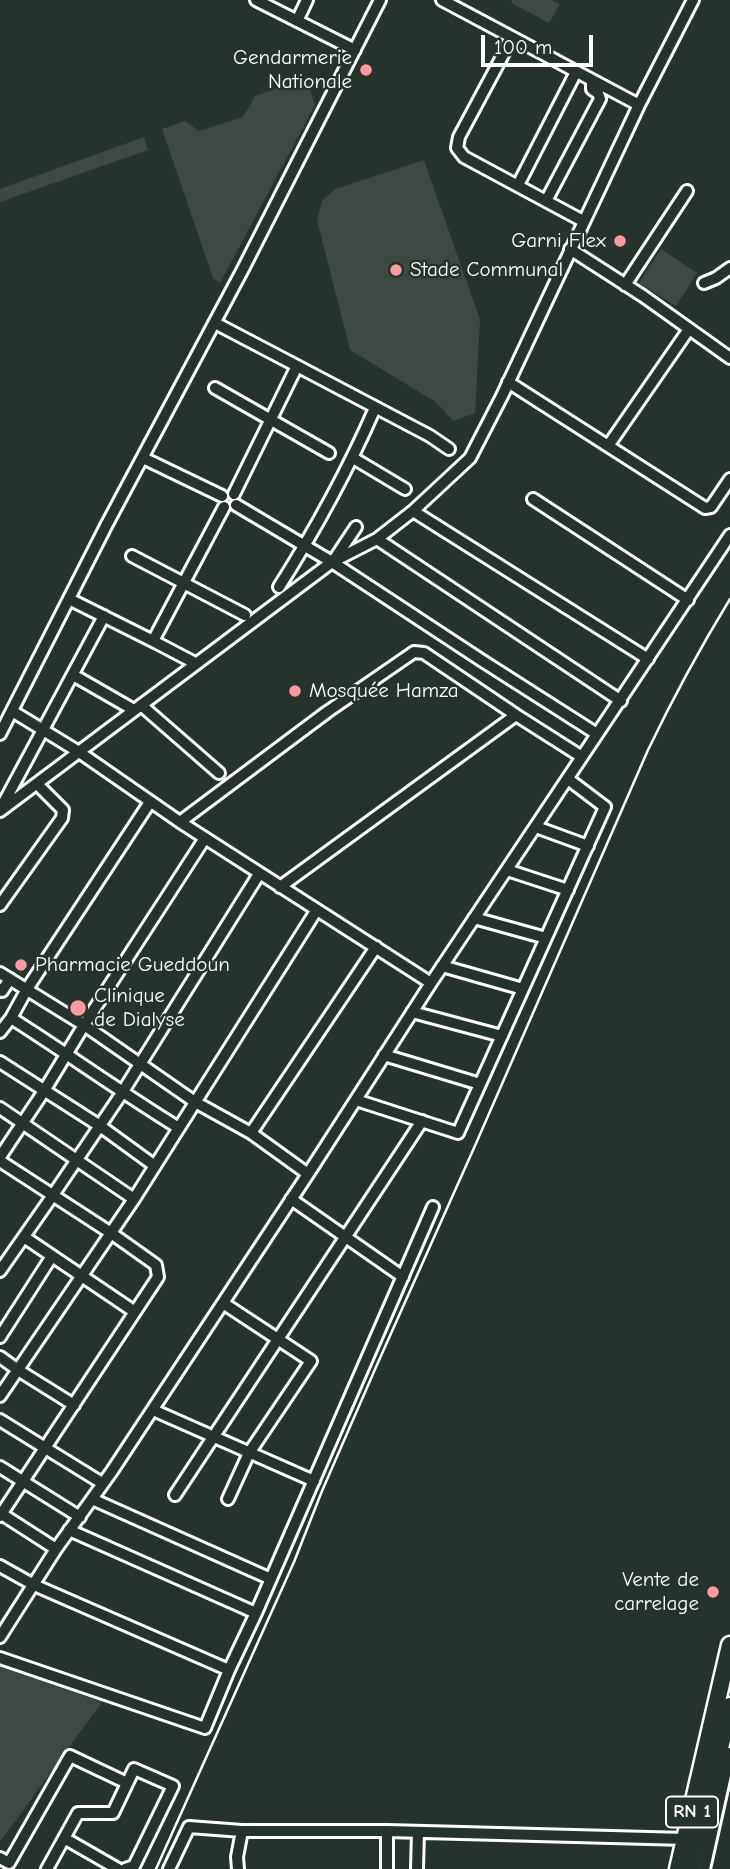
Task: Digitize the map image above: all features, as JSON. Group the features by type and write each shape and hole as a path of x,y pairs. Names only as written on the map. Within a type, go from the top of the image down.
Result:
{"highway":[{"name":"RN 1","path":"678,1869 730,1645"},
{"name":"RN 1","path":"691,1869 730,1706"}],"street":[{"path":"256,0 355,50"},
{"path":"297,20 307,0"},
{"path":"0,734 380,0"},
{"path":"442,0 639,105"},
{"path":"0,811 332,562 377,539 413,511 470,458 639,105 693,0"},
{"path":"512,37 459,137 457,148 464,157 583,221"},
{"path":"518,185 576,72"},
{"path":"546,201 600,99 598,93 592,89 592,80"},
{"path":"625,285 687,191"},
{"path":"570,248 730,358"},
{"path":"704,283 730,268"},
{"path":"215,323 430,436 449,449"},
{"path":"608,446 690,329"},
{"path":"235,499 297,366"},
{"path":"508,382 708,509 730,479"},
{"path":"215,388 329,453"},
{"path":"279,587 305,546 353,458 375,408"},
{"path":"143,457 223,502"},
{"path":"353,458 405,489"},
{"path":"153,641 226,492 597,734"},
{"path":"533,499 688,600"},
{"path":"413,511 648,659"},
{"path":"332,562 356,527"},
{"path":"0,1637 56,1549 153,1410 442,966 730,535"},
{"path":"377,539 621,701"},
{"path":"132,556 245,615"},
{"path":"69,599 195,663"},
{"path":"0,811 104,616"},
{"path":"180,822 327,712 414,652 424,653 582,757"},
{"path":"73,676 137,707 219,773"},
{"path":"12,711 79,752 259,874 431,983"},
{"path":"280,887 516,715"},
{"path":"356,1100 458,1133 606,807 568,779"},
{"path":"0,905 62,818 62,810 37,784"},
{"path":"0,1032 150,802"},
{"path":"536,827 588,846"},
{"path":"56,1549 0,1515 158,1277 156,1265 0,1159 205,838"},
{"path":"507,870 568,890"},
{"path":"0,1271 122,1093 259,874"},
{"path":"0,1396 134,1199 316,911"},
{"path":"474,918 546,938"},
{"path":"251,1133 376,947"},
{"path":"442,966 523,989"},
{"path":"0,989 2,991 5,976 84,1025 195,1102 251,1133 308,1174"},
{"path":"412,1012 502,1035"},
{"path":"11,1018 179,1128"},
{"path":"384,1055 480,1084"},
{"path":"0,1062 100,1126 155,1166"},
{"path":"0,1108 134,1199"},
{"path":"175,1495 422,1121"},
{"path":"291,1199 403,1277"},
{"path":"0,1658 205,1728 433,1208"},
{"path":"24,1237 135,1312"},
{"path":"0,1337 52,1255"},
{"path":"223,1303 311,1361 249,1453 228,1499"},
{"path":"0,1357 75,1405"},
{"path":"153,1410 314,1481"},
{"path":"0,1420 102,1483"},
{"path":"0,1467 80,1517"},
{"path":"92,1499 271,1579"},
{"path":"69,1530 256,1613"},
{"path":"0,1566 34,1585 229,1670"},
{"path":"704,1869 730,1753"},
{"path":"9,1864 70,1756 127,1783"},
{"path":"47,1869 78,1813 113,1813 134,1769 173,1786 134,1866 125,1869"},
{"path":"169,1869 189,1827 242,1831 387,1831 686,1839"},
{"path":"238,1869 237,1857 242,1831"},
{"path":"387,1831 387,1869"},
{"path":"417,1869 418,1832"},
{"path":"64,1838 118,1869"}],"shaded area":[{"path":"512,0 552,0 560,4 549,23 511,3"},
{"path":"307,80 315,105 220,283 213,278 162,129 185,121 199,131 243,117 255,96"},
{"path":"144,137 148,150 0,202 0,189"},
{"name":"Stade Communal","path":"424,160 480,320 475,413 453,421 436,402 350,350 317,220 322,201 335,189"},
{"path":"661,249 697,273 676,306 639,283"},
{"path":"0,1667 102,1702 0,1842"}],"railway":[{"path":"156,1869 294,1562 376,1367 648,750 687,673 730,599"}],"place":[{"name":"Gendarmerie Nationale","path":"366,70"},
{"name":"Garni Flex","path":"620,241"},
{"name":"Stade Communal","path":"396,270"},
{"name":"Mosquée Hamza","path":"295,691"},
{"name":"Pharmacie Gueddoun","path":"21,965"},
{"name":"Clinique de Dialyse","path":"78,1008"},
{"name":"Vente de carrelage","path":"713,1592"}]}
